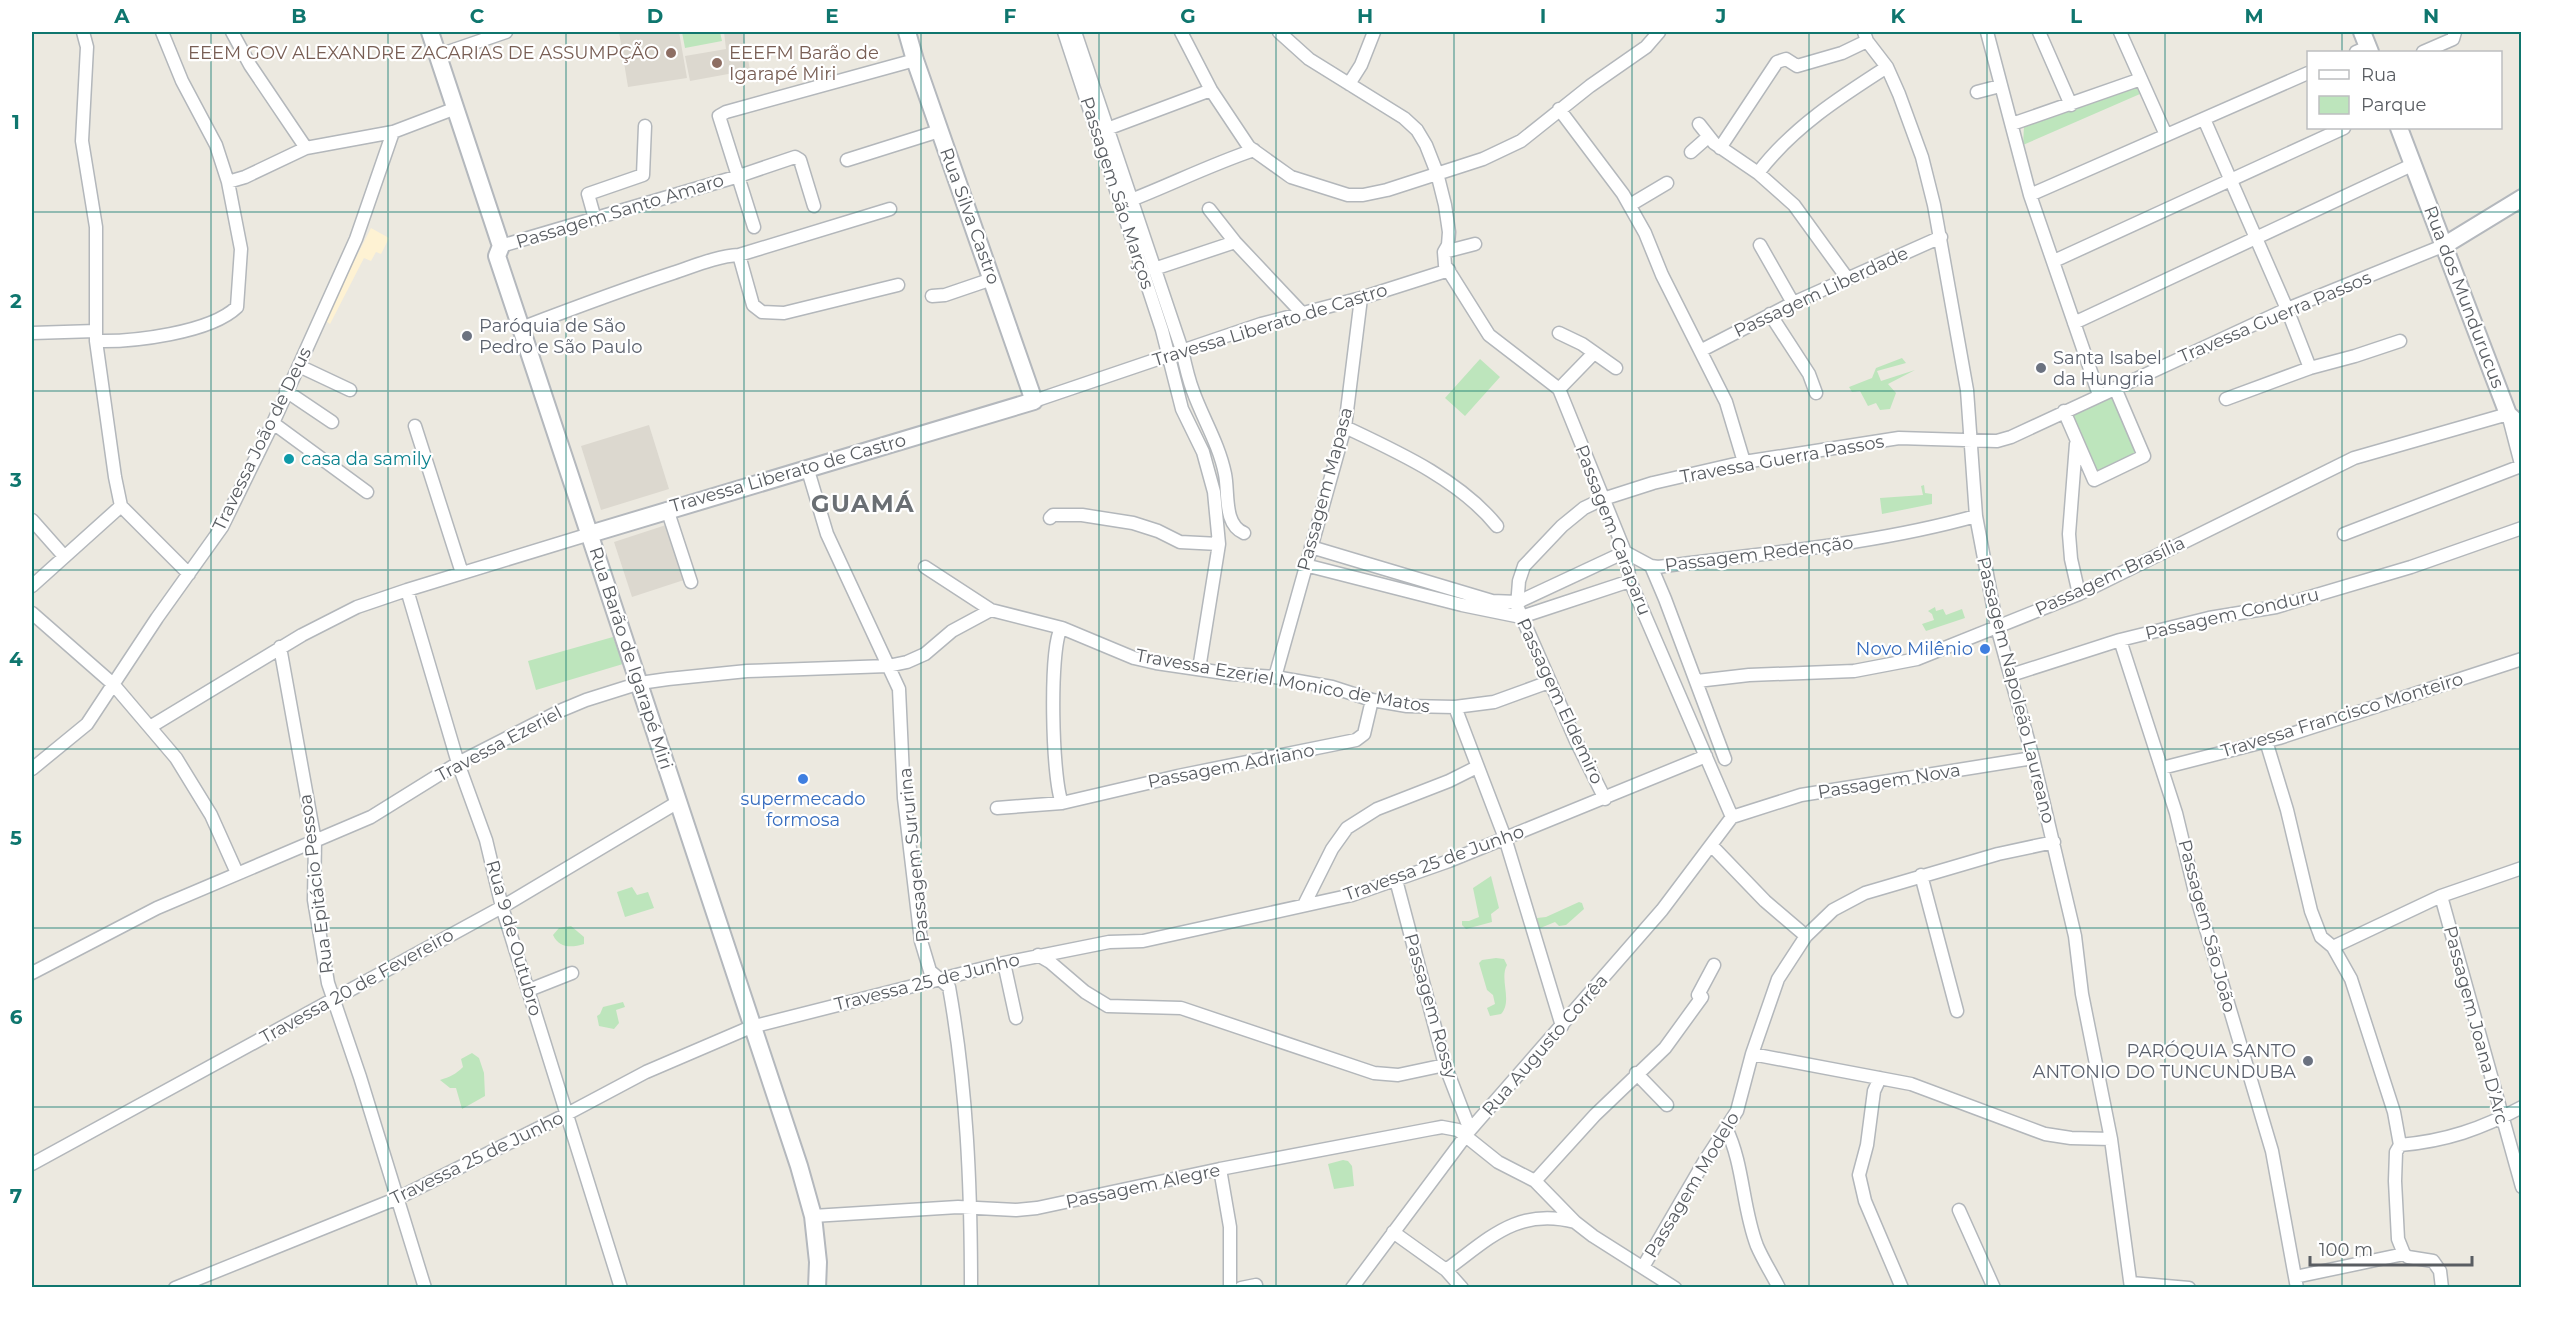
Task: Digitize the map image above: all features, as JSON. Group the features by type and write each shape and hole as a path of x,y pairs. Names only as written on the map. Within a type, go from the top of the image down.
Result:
{"main road":[{"name":"Rua Barão de Igarapé Miri","path":"430,32 501,246 498,256 521,328 640,683 813,1216 818,1287"},
{"name":"Rua Silva Castro","path":"907,32 939,131 1034,401"},
{"name":"Rua dos Mundurucus","path":"2399,129 2508,414"},
{"name":"Travessa Guerra Passos","path":"2445,245 2522,198"},
{"name":"Travessa Liberato de Castro","path":"590,534 807,467 1034,401"},
{"path":"2508,414 2522,427"}],"street":[{"path":"83,32 87,47 82,141 96,227 96,336 102,394 121,506 189,574"},
{"path":"232,32 250,65 306,148"},
{"path":"439,55 506,32"},
{"name":"Passagem São Marços","path":"1064,32 1168,355 1182,409 1203,452 1214,492 1219,544 1199,669"},
{"name":"Passagem São Marços","path":"1075,32 1182,350 1193,390 1218,446 1228,489 1232,523 1236,530 1244,533"},
{"path":"1181,32 1211,90 1249,147 1291,177 1348,195 1374,194 1502,151 1537,129 1629,57 1646,47 1659,32"},
{"path":"1279,32 1309,59 1411,123 1426,145 1437,173 1449,232 1443,260 1489,335 1559,389 1594,353"},
{"path":"1349,84 1361,65 1374,32"},
{"path":"1987,32 2030,195 2099,395"},
{"path":"2039,32 2071,105"},
{"path":"2120,32 2166,135"},
{"path":"2425,51 2452,39 2455,32"},
{"path":"32,333 159,337 215,321 229,315 237,308 241,249 228,182 216,145 182,81 163,33"},
{"path":"1720,148 1778,62 1786,59 1797,66 1842,53 1865,36"},
{"name":"Passagem Napoleão Laureano","path":"1865,36 1887,67 1899,94 1922,158 1941,237 1967,390 1976,516 1997,627 2033,758 2075,936 2082,994 2111,1139 2131,1285"},
{"name":"Passagem Santo Amaro","path":"754,227 719,116 830,81 915,60"},
{"path":"1753,170 1803,126 1887,67"},
{"path":"2030,195 2307,73"},
{"path":"2012,124 2141,79"},
{"path":"1977,92 2000,86"},
{"path":"1107,129 1211,90"},
{"path":"228,182 246,177 306,148 393,132 456,108"},
{"path":"1559,110 1598,159 1629,205 1726,402 1744,462"},
{"path":"2204,119 2287,309 2310,368"},
{"path":"1699,124 1720,148 1753,170 1794,205 1847,278"},
{"path":"595,219 588,194 645,172 645,126"},
{"path":"2054,261 2342,129"},
{"path":"847,160 939,131"},
{"name":"Travessa João de Deus","path":"32,769 87,724 222,527 273,423 356,239 393,132"},
{"path":"1691,152 1708,137"},
{"path":"1131,200 1185,179 1212,164 1254,150"},
{"name":"Passagem Santo Amaro","path":"501,246 798,158 814,206"},
{"path":"2074,322 2414,165"},
{"path":"1629,205 1667,183"},
{"path":"521,328 618,292 726,256 739,255 890,209"},
{"path":"1209,209 1235,242 1301,312"},
{"name":"Passagem Liberdade","path":"1702,350 1793,303 1941,237"},
{"path":"1154,269 1235,242"},
{"path":"1444,252 1475,244"},
{"path":"1760,245 1793,303"},
{"name":"Travessa Guerra Passos","path":"1519,609 1521,573 1529,559 1574,516 1584,508 1603,499 1653,483 1744,462 1883,440 1997,441 2011,437 2287,309 2445,245"},
{"path":"739,255 753,305 762,312 784,314 898,285"},
{"name":"Travessa Liberato de Castro","path":"1034,401 1301,312 1361,298 1449,270"},
{"path":"932,297 945,295 992,279"},
{"name":"Passagem Mapasa","path":"1275,677 1345,427 1361,298"},
{"path":"1770,314 1809,374 1816,393"},
{"path":"1559,333 1572,337 1616,368"},
{"path":"2226,399 2310,368 2400,341"},
{"path":"298,366 350,390"},
{"path":"2064,411 2094,480 2144,456 2115,388"},
{"name":"Passagem Caraparu","path":"1559,389 1626,552 1630,581 1732,817"},
{"path":"286,391 332,422"},
{"name":"Rua dos Mundurucus","path":"2508,414 2521,467"},
{"name":"Passagem Brasília","path":"1697,681 1740,676 1854,671 1887,666 1945,650 2079,594 2354,458 2508,414"},
{"path":"273,423 367,492"},
{"path":"415,426 462,573"},
{"path":"1345,427 1389,447 1441,478 1459,491 1497,526"},
{"path":"2076,443 2069,534 2071,559 2079,594"},
{"name":"Passagem Sururina","path":"807,467 828,534 899,688 904,798 921,941 930,971 949,987 961,1060 971,1207 971,1287"},
{"path":"2344,534 2521,467"},
{"path":"32,586 63,555 121,506"},
{"path":"667,509 691,582"},
{"path":"1050,518 1053,515 1065,513 1133,523 1158,531 1180,542 1219,544"},
{"name":"Passagem Redenção","path":"1626,552 1650,566 1880,539 1926,530 1976,516"},
{"path":"32,519 63,555"},
{"name":"Passagem Conduru","path":"2011,675 2120,640 2209,618 2276,607 2411,567 2522,528"},
{"name":"Travessa Liberato de Castro","path":"150,727 280,647 332,618 407,590 590,534"},
{"path":"1308,556 1519,609 1626,552"},
{"path":"1308,556 1462,605 1519,609 1630,581"},
{"name":"Passagem Caraparu","path":"1650,566 1697,681 1725,759"},
{"name":"Travessa Ezeriel Monico de Matos","path":"925,567 991,610 1061,628 1134,658 1332,687 1372,700 1407,706 1455,707 1494,702 1549,682"},
{"name":"Rua 9 de Outubro","path":"407,590 458,764 486,840 502,907 621,1287"},
{"name":"Passagem Eldemiro","path":"1519,609 1549,682 1605,799"},
{"name":"Travessa Ezeriel","path":"32,973 157,908 381,811 458,764 562,710 640,683 747,671 888,666 907,662 925,654 952,631 991,610"},
{"path":"32,614 113,684 176,758 211,815 237,873"},
{"path":"1061,628 1055,660 1054,695 1057,786 1062,803"},
{"name":"Passagem São João","path":"2120,640 2176,813 2198,903 2272,1151 2295,1285"},
{"name":"Rua Epitácio Pessoa","path":"280,647 315,841 314,900 324,962 333,998 425,1287"},
{"name":"Travessa Francisco Monteiro","path":"2162,768 2265,741 2522,659"},
{"name":"Passagem Adriano","path":"997,808 1062,803 1356,740 1364,734 1372,700"},
{"path":"1455,707 1505,838 1562,1026"},
{"path":"2265,741 2287,810 2311,911 2321,937 2333,947 2351,979 2394,1112 2400,1145 2396,1158 2398,1239 2404,1254 2408,1257 2433,1261 2440,1271 2442,1287"},
{"name":"Travessa 25 de Junho","path":"175,1287 398,1198 646,1072 751,1027 938,978 1038,955 1125,939 1143,940 1352,895 1605,799 1706,756"},
{"name":"Passagem Nova","path":"1732,817 1801,795 2033,758"},
{"path":"1304,905 1332,849 1347,828 1377,809 1449,781 1477,767"},
{"name":"Travessa 20 de Fevereiro","path":"32,1164 502,907 678,802"},
{"name":"Rua Augusto Corrêa","path":"1352,1287 1469,1133 1662,910 1732,817"},
{"name":"Passagem Modelo","path":"1643,1267 1737,1111 1752,1054 1778,979 1806,936 1831,911 1865,892 1998,854 2054,842"},
{"path":"1712,846 1752,889 1806,936"},
{"path":"2333,947 2441,896 2522,868"},
{"path":"1922,875 1957,1011"},
{"name":"Passagem Rossy","path":"1396,880 1445,1065 1469,1133 1498,1162 1535,1181 1575,1222 1612,1249 1675,1287"},
{"name":"Passagem Joana D’Arc","path":"2441,896 2522,1187"},
{"path":"1038,955 1050,962 1085,992 1108,1006 1181,1008 1374,1073 1398,1075 1445,1065"},
{"path":"1004,963 1016,1018"},
{"path":"1535,1181 1636,1073 1665,1048 1701,997 1698,995 1714,965"},
{"path":"529,990 572,973"},
{"path":"1752,1054 1911,1084 2045,1134 2071,1138 2111,1139"},
{"path":"1636,1073 1667,1105"},
{"path":"1880,1078 1874,1091 1867,1145 1859,1175 1865,1201 1902,1287"},
{"path":"2400,1145 2446,1140 2522,1107"},
{"name":"Passagem Alegre","path":"813,1216 971,1207 1016,1210 1036,1208 1220,1169 1442,1127 1469,1133"},
{"path":"1726,1128 1737,1152 1757,1246 1779,1287"},
{"path":"1220,1169 1230,1227 1230,1287"},
{"path":"1959,1210 1994,1287"},
{"path":"1446,1270 1495,1232 1510,1225 1555,1217 1575,1222"},
{"path":"1393,1232 1446,1270 1462,1287"},
{"path":"2295,1285 2404,1254"},
{"path":"1240,1287 1256,1285"},
{"path":"2131,1285 2189,1287"}],"shaded area":[{"path":"619,32 679,32 687,78 628,87"},
{"name":"EEEFM Barão de Igarapé Miri","path":"724,32 743,32 750,70 690,81 685,56 726,49"},
{"path":"371,228 389,238 381,254 376,252 371,261 364,258 330,324 324,320"},
{"path":"649,425 669,489 601,510 581,446"},
{"path":"669,524 687,579 632,597 614,542"}],"green space":[{"path":"682,32 720,32 722,41 685,48"},
{"path":"2136,85 2140,94 2023,145 2024,126"},
{"path":"1902,358 1906,363 1877,371 1881,381 1915,370 1888,384 1896,393 1890,409 1880,410 1876,403 1868,406 1860,391 1852,392 1849,387 1872,378 1876,368"},
{"path":"1480,359 1500,377 1465,416 1445,398"},
{"path":"2115,392 2144,456 2097,477 2069,412"},
{"path":"1924,485 1925,493 1932,494 1932,504 1882,514 1880,498 1923,495 1921,486"},
{"path":"1935,607 1936,611 1943,609 1946,615 1962,609 1965,618 1926,631 1922,624 1934,620 1928,611"},
{"path":"613,637 623,664 536,690 528,661"},
{"path":"1491,876 1499,908 1491,914 1492,922 1466,929 1462,921 1479,917 1473,888"},
{"path":"632,887 637,895 648,892 654,908 625,917 617,892"},
{"path":"1579,902 1582,903 1584,909 1566,925 1559,926 1555,922 1538,929 1537,918 1546,917"},
{"path":"571,926 584,937 584,944 562,945 553,935 559,928"},
{"path":"1504,959 1507,965 1504,977 1506,1003 1501,1014 1490,1016 1487,1008 1495,1004 1493,995 1487,990 1479,963 1482,960"},
{"path":"623,1002 625,1007 616,1010 619,1023 614,1029 599,1026 597,1016 603,1007"},
{"path":"472,1053 479,1058 484,1073 485,1096 462,1109 456,1088 450,1088 440,1080 453,1075 463,1067 461,1059"},
{"path":"1348,1161 1352,1166 1354,1186 1334,1189 1328,1164"}],"place":[{"name":"EEEM GOV ALEXANDRE ZACARIAS DE ASSUMPÇÃO","path":"671,53"},
{"name":"EEEFM Barão de Igarapé Miri","path":"717,63"},
{"name":"Paróquia de São Pedro e São Paulo","path":"467,336"},
{"name":"Santa Isabel da Hungria","path":"2041,368"},
{"name":"casa da samily","path":"289,459"},
{"name":"Novo Milênio","path":"1985,649"},
{"name":"supermecado formosa","path":"803,779"},
{"name":"PARÓQUIA SANTO ANTONIO DO TUNCUNDUBA","path":"2308,1061"}],"district":[{"name":"GUAMÁ","path":"863,504"}]}
